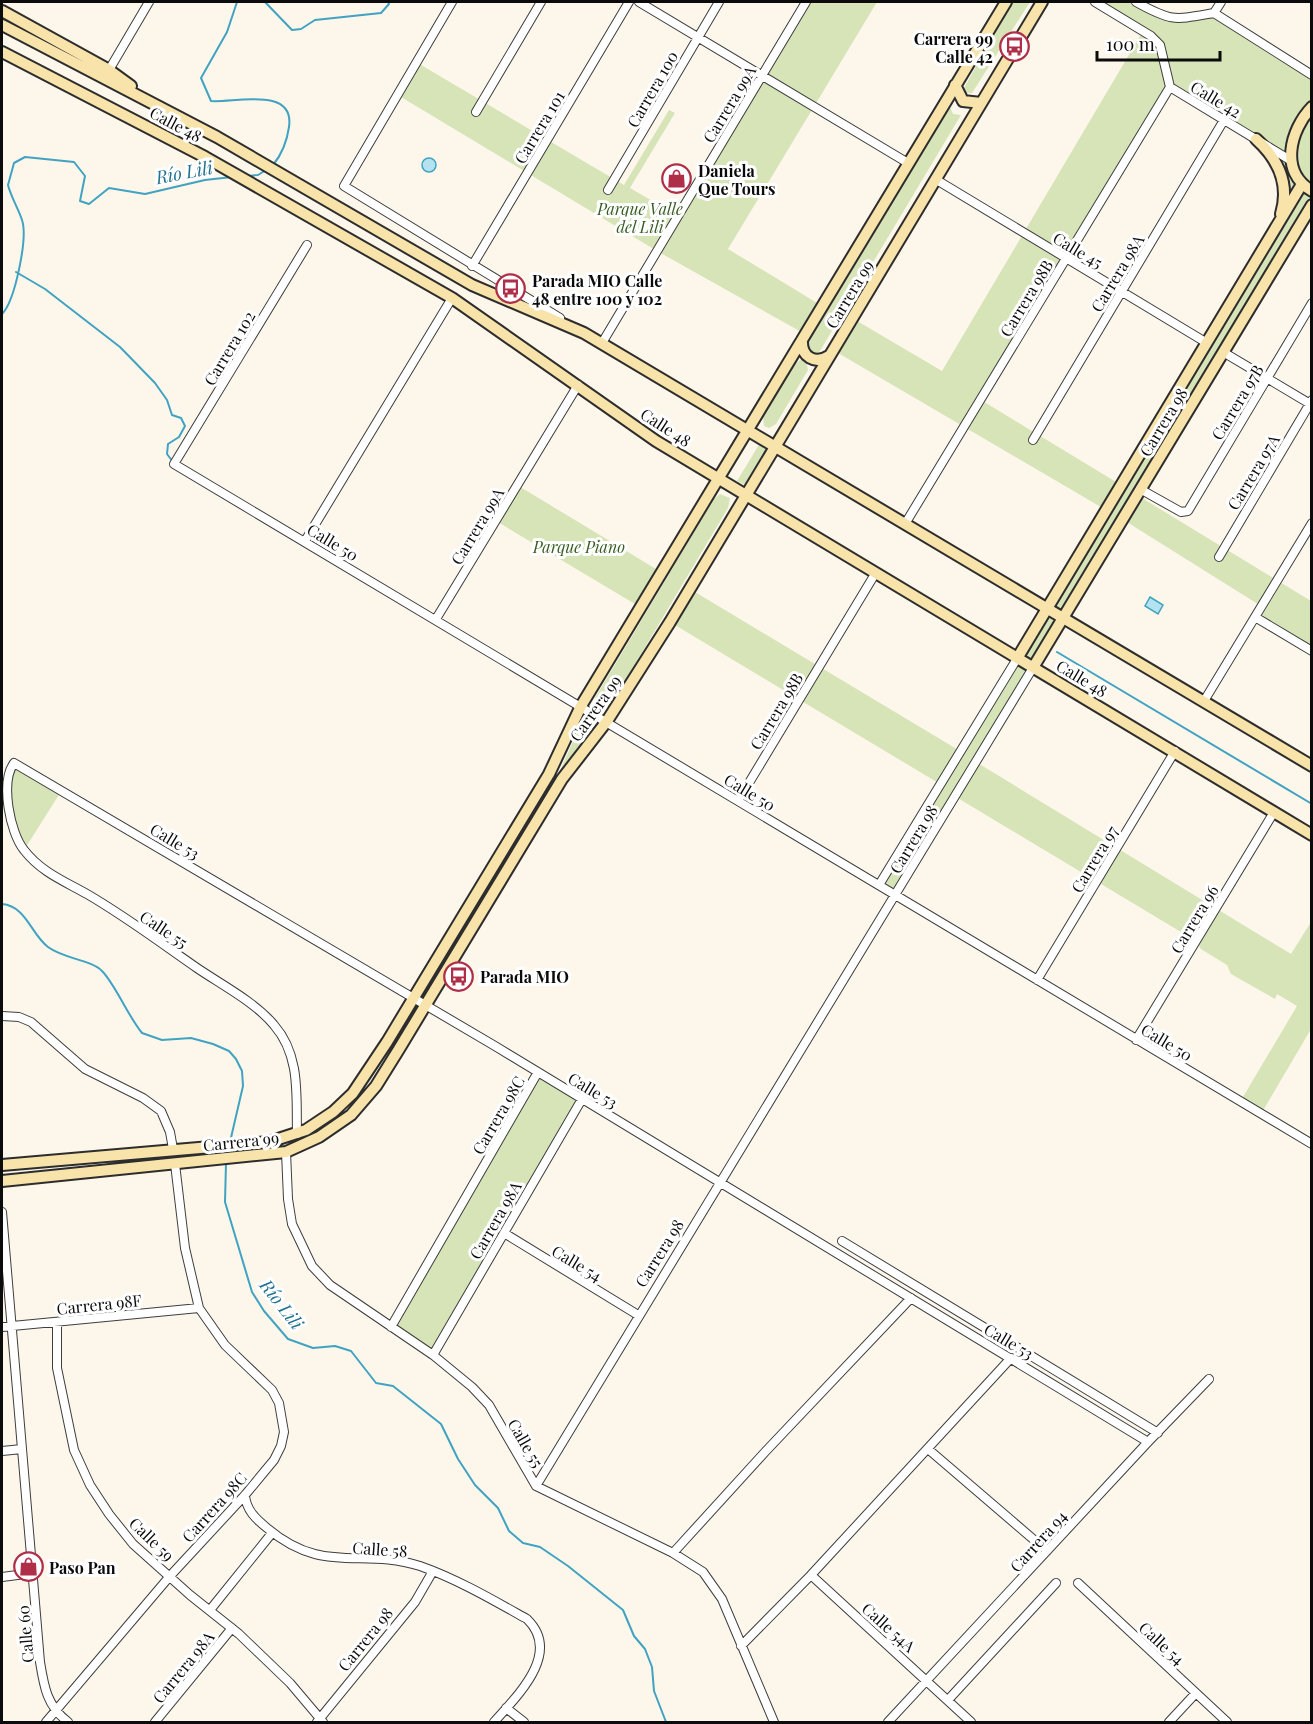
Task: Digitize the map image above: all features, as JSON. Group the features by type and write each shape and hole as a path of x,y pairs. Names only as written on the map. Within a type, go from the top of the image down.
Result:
{"main road":[{"name":"Carrera 99","path":"2,1165 213,1145 269,1142 297,1134 322,1120 353,1093 549,774 581,706 1006,2"},
{"name":"Carrera 99","path":"2,1181 286,1152 333,1129 364,1102 426,1005 562,779 607,721 746,495 1042,2"},
{"path":"2,11 110,70 156,105"},
{"name":"Calle 48","path":"2,25 156,105 374,226 472,285 602,343 748,428 1311,766"},
{"name":"Calle 48","path":"2,52 146,125 452,298 656,441 875,574 1034,666 1311,835"},
{"path":"955,86 963,102 981,103"},
{"path":"1307,187 1296,177 1290,160 1295,132 1311,107"},
{"path":"1256,139 1273,157 1283,178 1284,202 1277,226"},
{"name":"Carrera 98","path":"1018,657 1277,226 1307,187"},
{"name":"Carrera 98","path":"1034,666 1311,205"},
{"path":"1298,227 1311,219"},
{"path":"802,340 802,348 809,358 818,361 829,356"}],"street":[{"path":"110,70 149,2"},
{"name":"Calle 48","path":"452,2 344,186 584,333"},
{"path":"476,112 541,2"},
{"name":"Carrera 101","path":"472,266 629,2"},
{"path":"639,2 908,164"},
{"name":"Carrera 100","path":"608,190 719,2"},
{"name":"Carrera 99A","path":"602,343 806,2"},
{"name":"Calle 42","path":"1095,2 1151,36 1160,45 1170,87 1290,160"},
{"path":"1136,2 1163,17 1175,20 1214,13 1311,75"},
{"path":"1214,13 1221,2"},
{"name":"Carrera 98B","path":"905,524 1170,87"},
{"name":"Carrera 98A","path":"1033,440 1224,120"},
{"name":"Calle 45","path":"935,179 1207,343"},
{"name":"Carrera 102","path":"174,464 307,245"},
{"path":"305,541 452,298"},
{"name":"Carrera 97B","path":"1140,489 1185,513 1311,303"},
{"path":"1223,352 1311,403"},
{"name":"Carrera 99A","path":"436,619 578,385"},
{"name":"Carrera 97A","path":"1219,557 1311,403"},
{"name":"Calle 50","path":"174,464 1311,1144"},
{"path":"1204,701 1311,523"},
{"name":"Carrera 98B","path":"738,801 875,574"},
{"path":"1255,617 1311,651"},
{"name":"Carrera 98","path":"879,885 1018,657"},
{"name":"Carrera 98","path":"536,1486 638,1315 897,896 1034,666"},
{"name":"Carrera 97","path":"1037,980 1175,751"},
{"name":"Calle 55","path":"21,765 14,764 9,774 8,802 10,818 24,850 46,872 115,912 214,979 274,1024 288,1045 296,1070 297,1134"},
{"name":"Calle 53","path":"21,765 538,1072 1148,1442"},
{"name":"Carrera 96","path":"1136,1040 1274,812"},
{"path":"2,1016 19,1017 30,1022 85,1069 143,1098 161,1111 170,1132 173,1149"},
{"name":"Carrera 98C","path":"391,1327 538,1072"},
{"name":"Carrera 98A","path":"433,1355 582,1099"},
{"name":"Calle 55","path":"286,1152 288,1199 292,1224 312,1266 330,1285 433,1355 472,1387 489,1405 536,1486 585,1513 673,1553 703,1572 722,1599 774,1722"},
{"path":"176,1164 185,1248 199,1308"},
{"name":"Calle 60","path":"2,1212 43,1683 55,1712 68,1722"},
{"name":"Calle 54","path":"504,1233 638,1315"},
{"name":"Calle 53","path":"842,1241 1158,1433"},
{"path":"673,1553 911,1298"},
{"name":"Carrera 98C","path":"46,1722 170,1576 274,1460 284,1432 279,1403 261,1380 225,1345 199,1308"},
{"name":"Carrera 98F","path":"2,1327 199,1308"},
{"name":"Calle 59","path":"57,1322 57,1368 74,1450 90,1485 109,1514 133,1544 232,1628 290,1683 320,1721"},
{"path":"741,1646 811,1575 1011,1358"},
{"name":"Carrera 94","path":"888,1722 928,1682 1148,1442 1209,1379"},
{"path":"2,1451 22,1449"},
{"path":"927,1449 1047,1551"},
{"name":"Calle 58","path":"245,1495 250,1511 272,1533 300,1550 320,1557 395,1561 433,1571 527,1619 535,1627 542,1650 538,1665 506,1708"},
{"path":"210,1610 272,1533"},
{"name":"Carrera 98","path":"320,1721 414,1602 433,1571"},
{"path":"2,1577 33,1573"},
{"name":"Calle 54A","path":"811,1575 971,1722"},
{"path":"948,1700 1056,1583"},
{"name":"Calle 54","path":"1078,1583 1227,1722"},
{"name":"Carrera 98A","path":"155,1722 232,1628"},
{"path":"1169,1722 1196,1693"},
{"path":"494,1722 506,1708 524,1722"}],"green space":[{"name":"Parque Valle del Lili","path":"806,2 877,2 728,249 822,306 805,334 657,251 396,94 416,62 624,185 669,110 675,113 630,188 678,216"},
{"path":"1012,2 1030,2 972,93 965,93 964,88"},
{"path":"1095,2 1136,2 1163,17 1214,13 1311,75 1311,219 1298,227 1137,495 1311,601 1311,651 1255,617 1261,606 1122,519 976,762 1291,954 1311,922 1311,1029 1261,1114 1240,1102 1297,1006 1277,994 1275,999 1231,974 1227,965 1201,949 1196,941 956,797 897,896 879,885 940,784 670,622 690,589 960,751 1106,510 833,350 852,318 942,371 1143,31","holes":["1171,87 1256,139 1283,179 1277,226 1121,485 981,400"]},
{"path":"950,107 953,114 961,115 820,351 817,354 809,353 807,344"},
{"path":"800,360 806,361 808,370 776,424 769,428 764,426 763,416 795,364"},
{"path":"760,443 768,447 745,485 737,481"},
{"name":"Parque Piano","path":"517,485 661,572 640,607 496,521"},
{"path":"720,494 730,498 728,508 610,706 600,710 596,707 595,698 714,499"},
{"path":"589,715 596,719 596,725 559,773 583,719"},
{"path":"14,763 62,790 24,850 8,802"},
{"path":"538,1072 582,1099 433,1355 391,1327"}],"water":[{"path":"426,158 432,158 436,165 432,172 426,172 422,168 422,162"},
{"path":"1150,597 1163,605 1158,614 1145,606"}],"waterway":[{"name":"Río Lili","path":"237,2 227,32 201,78 211,101 261,99 283,106 288,114 289,127 284,147 273,165"},
{"name":"Río Lili","path":"265,2 292,30 301,29 315,20 381,13 389,4 388,2"},
{"name":"Río Lili","path":"2,314 16,283 22,254 22,220 8,185 14,163 25,157 74,162 85,176 80,201 89,204 109,188 145,194 205,180 232,177"},
{"name":"Río Lili","path":"247,176 258,175 266,170"},
{"path":"16,272 45,289 120,347 155,383 167,400 172,415 181,418 185,426 179,437 168,444 167,454 173,462"},
{"path":"1057,652 1312,804"},
{"name":"Río Lili","path":"2,904 10,906 23,915 48,947 92,964 102,971 142,1033 162,1040 191,1038 229,1051 242,1071 243,1086 230,1142"},
{"name":"Río Lili","path":"226,1163 225,1202 252,1292 264,1311 288,1339 313,1348 335,1346 351,1351 376,1383 393,1386 441,1424 458,1459 475,1485 498,1508 509,1531 523,1543 540,1547 568,1566 623,1610 634,1636 645,1649 652,1667 654,1691 666,1722"}],"place":[{"name":"Carrera 99 Calle 42","path":"1014,47"},
{"name":"Daniela Que Tours","path":"677,179"},
{"name":"Parada MIO Calle 48 entre 100 y 102","path":"511,289"},
{"name":"Parada MIO","path":"459,976"},
{"name":"Paso Pan","path":"28,1567"}]}
